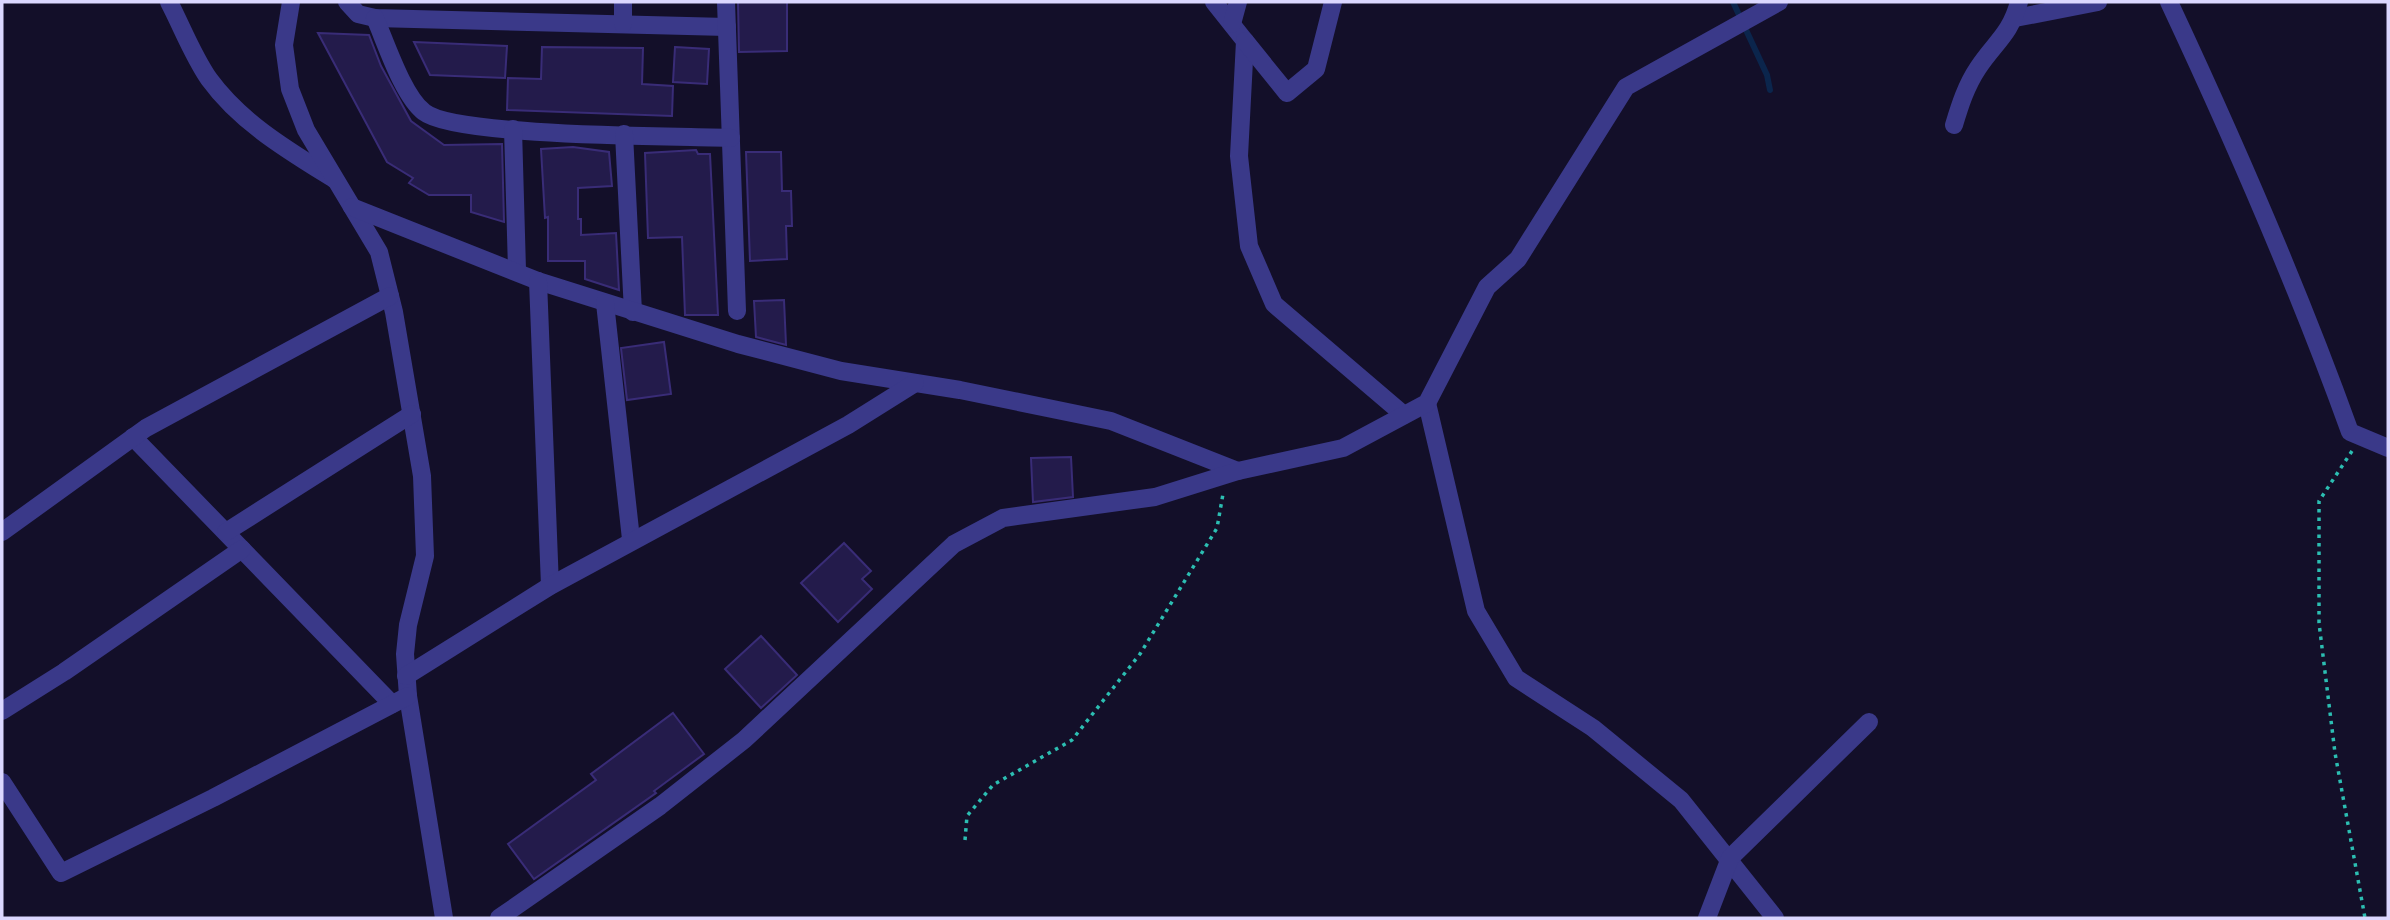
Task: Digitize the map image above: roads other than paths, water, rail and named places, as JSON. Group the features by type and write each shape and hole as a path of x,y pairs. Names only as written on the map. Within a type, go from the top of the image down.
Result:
{"street":[{"path":"169,2 208,77 237,111 284,148 337,181"},
{"path":"291,2 284,45 290,89 306,130 379,252 412,414 422,476 425,556 408,625 406,676 400,700 444,918"},
{"path":"347,2 358,14 375,18 727,27"},
{"path":"623,2 623,24"},
{"path":"726,2 737,310"},
{"path":"1214,2 1287,93 1316,69 1333,2"},
{"path":"1233,24 1238,2"},
{"path":"499,918 660,806 744,740 954,544 1003,518 1155,497 1232,473 1343,448 1427,403 1487,287 1518,259 1626,87 1779,2"},
{"path":"1954,125 1964,92 1979,66 2001,42 2017,10 2098,2"},
{"path":"2169,2 2308,316 2350,432 2388,448"},
{"path":"375,18 411,96 422,111 437,120 513,129 731,138"},
{"path":"1245,41 1239,156 1249,246 1274,304 1405,415"},
{"path":"513,129 517,270"},
{"path":"624,134 633,312"},
{"path":"352,207 517,270 538,281 738,344 841,371 1111,421 1232,473"},
{"path":"538,281 550,586"},
{"path":"2,532 133,436 390,296"},
{"path":"606,303 631,539"},
{"path":"406,676 631,539 848,425 915,383"},
{"path":"1427,403 1476,611 1516,678 1593,728 1681,800 1730,858 1775,918"},
{"path":"226,532 412,414"},
{"path":"133,436 242,549 400,700"},
{"path":"2,711 64,673 242,549"},
{"path":"2,782 61,873 213,798 400,700"},
{"path":"1707,918 1730,858 1870,722"}],"waterway":[{"path":"1733,2 1767,75 1770,90"}]}
